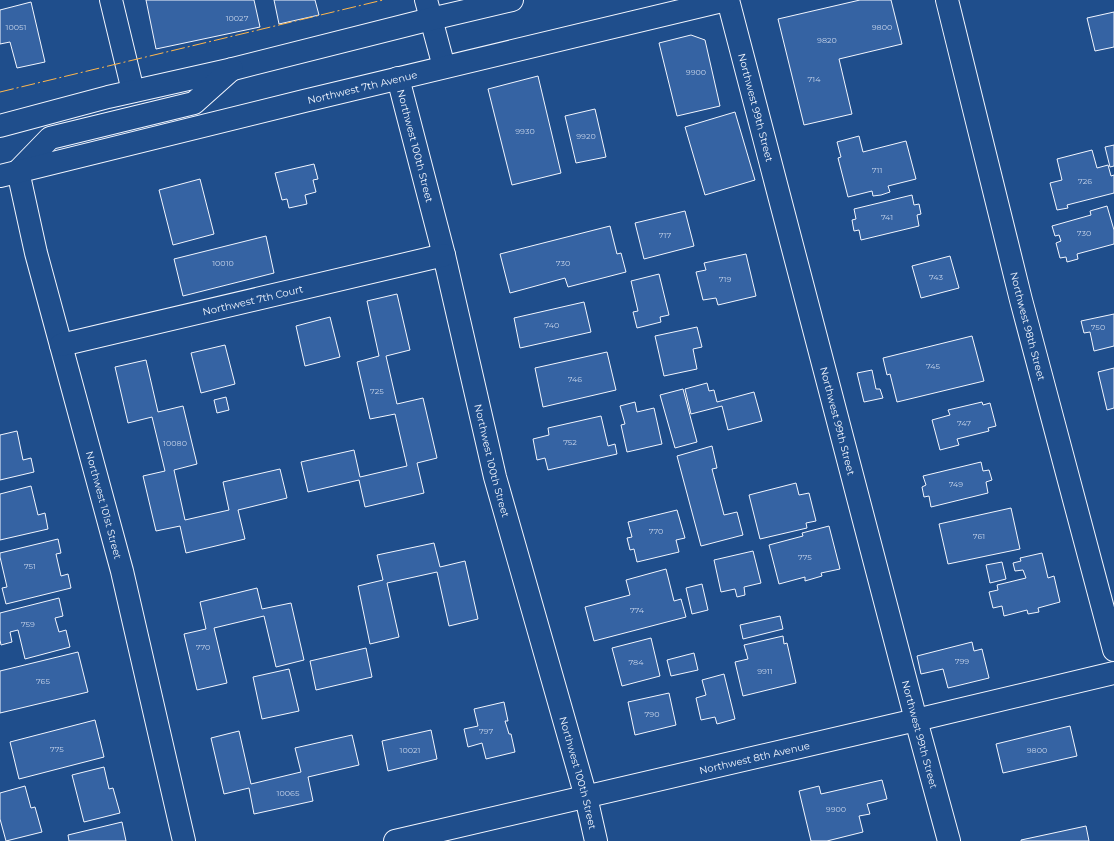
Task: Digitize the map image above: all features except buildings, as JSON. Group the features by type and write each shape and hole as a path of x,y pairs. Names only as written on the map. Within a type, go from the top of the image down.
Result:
{"street":[{"path":"111,0 133,91"},
{"path":"0,126 133,91 233,68 429,9 512,0"},
{"name":"Northwest 7th Avenue","path":"9,174 253,113 727,0"},
{"name":"Northwest 99th Street","path":"727,0 949,841"},
{"name":"Northwest 98th Street","path":"947,0 1021,300 1114,650"},
{"path":"429,9 444,67"},
{"path":"9,174 50,138 194,103 233,68"},
{"name":"Northwest 100th Street","path":"398,78 444,255 495,477 586,797 596,841"},
{"name":"Northwest 101st Street","path":"9,174 36,252 122,571 184,841"},
{"name":"Northwest 7th Court","path":"61,344 444,255"},
{"name":"Northwest 8th Avenue","path":"395,841 1114,673"}],"power":[{"path":"0,92 383,0"}]}
